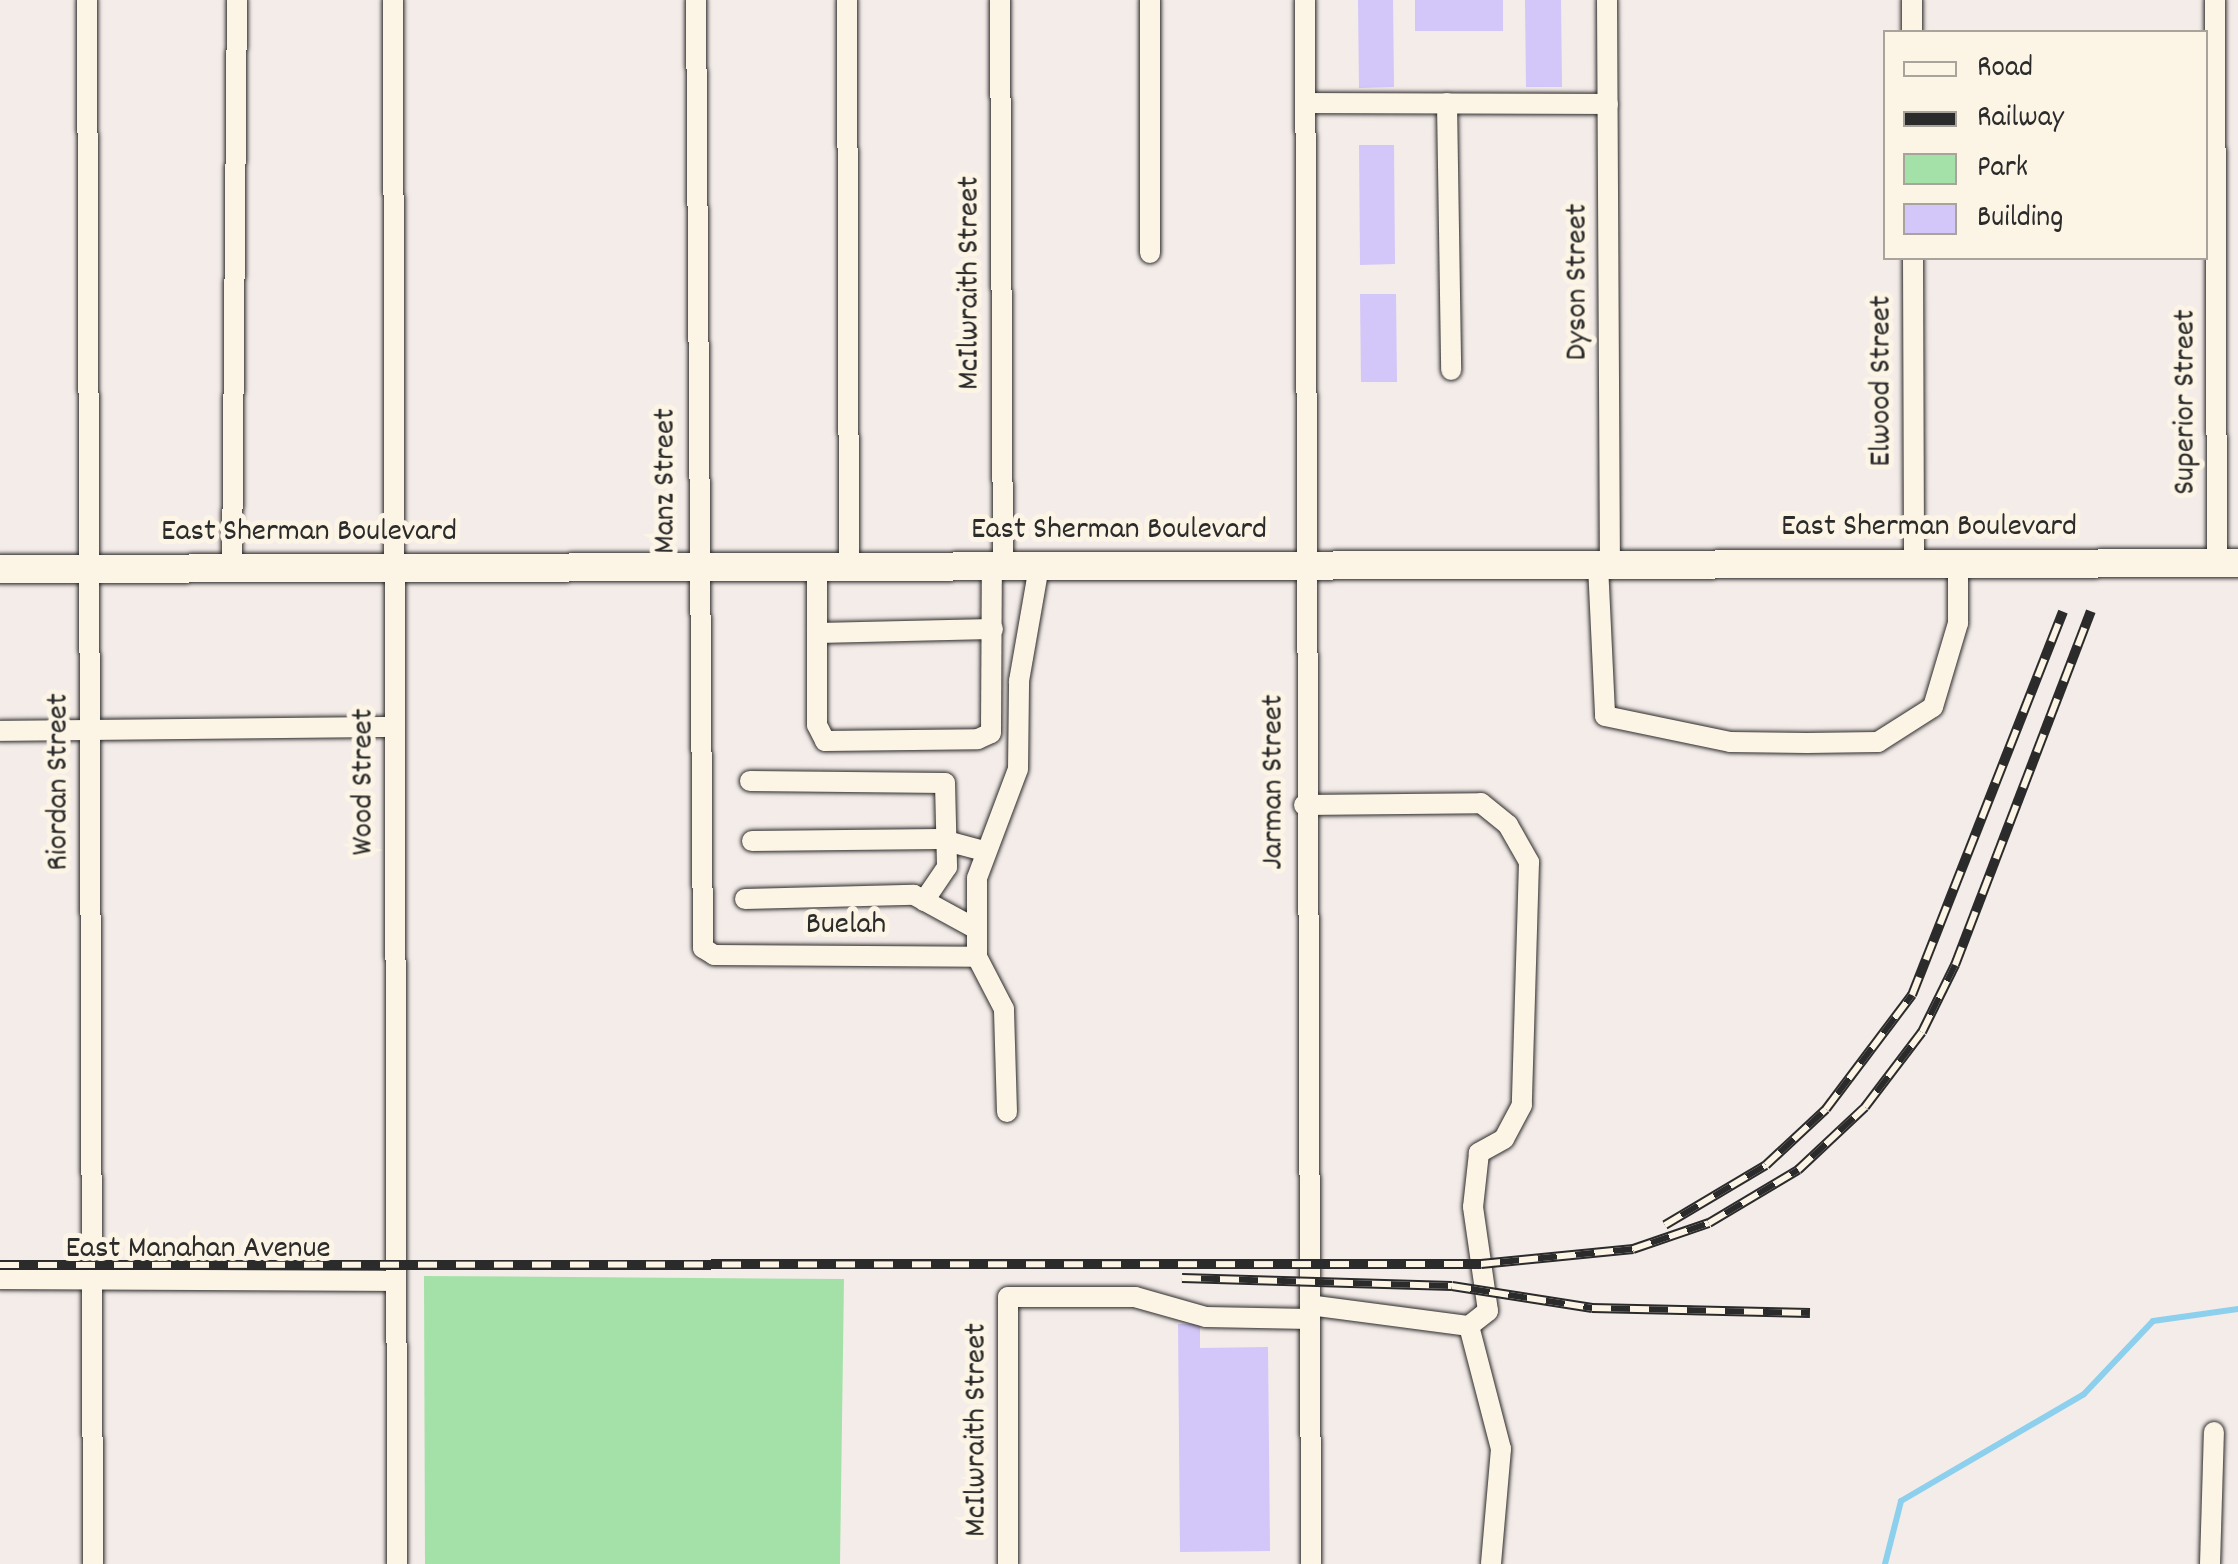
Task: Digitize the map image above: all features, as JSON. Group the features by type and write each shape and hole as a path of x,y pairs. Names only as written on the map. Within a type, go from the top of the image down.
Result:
{"main road":[{"name":"East Sherman Boulevard","path":"0,568 2227,563"}],"street":[{"name":"Riordan Street","path":"87,0 92,1564"},
{"path":"232,568 236,0"},
{"name":"Wood Street","path":"393,0 397,1564"},
{"name":"Manz Street","path":"696,0 702,948 714,955"},
{"path":"847,0 848,567"},
{"name":"McIlwraith Street","path":"817,633 818,732 826,741 978,739 991,733 998,566 1000,0"},
{"path":"1150,0 1150,253"},
{"name":"Jarman Street","path":"1305,0 1304,805 1310,1564"},
{"name":"Dyson Street","path":"1607,0 1604,716 1730,742 1878,742 1932,707 1958,623 1958,564"},
{"path":"1912,0 1912,30"},
{"name":"Superior Street","path":"2215,0 2227,563"},
{"path":"1306,103 1608,104"},
{"path":"1447,104 1450,370"},
{"name":"Elwood Street","path":"1913,260 1914,564"},
{"path":"817,566 817,633 993,629"},
{"path":"1008,1112 1004,1008 978,957 976,929 984,851 1018,769 1020,681 1039,566"},
{"path":"0,732 395,728"},
{"path":"750,781 936,779 948,792 947,867 924,902"},
{"path":"1304,805 1481,803 1508,825 1529,862 1522,1105 1504,1139 1480,1154 1472,1206 1488,1312 1470,1326 1310,1312"},
{"path":"752,842 949,842 984,851"},
{"path":"746,898 914,895 976,929"},
{"name":"Buelah","path":"714,955 978,957"},
{"name":"East Manahan Avenue","path":"0,1280 396,1281"},
{"name":"McIlwraith Street","path":"1008,1564 1008,1296 1135,1296 1206,1318 1310,1312"},
{"path":"1470,1326 1502,1449 1491,1564"},
{"path":"2210,1564 2214,1432"}],"green space":[{"path":"424,1276 844,1279 840,1564 425,1564"}],"building":[{"path":"1358,0 1393,0 1394,87 1359,88"},
{"path":"1415,0 1503,0 1503,31 1415,31"},
{"path":"1525,0 1561,0 1562,87 1526,87"},
{"path":"1359,145 1394,145 1395,264 1360,265"},
{"path":"1360,294 1396,294 1397,382 1361,382"},
{"path":"1178,1324 1200,1324 1200,1348 1268,1347 1270,1551 1180,1552"}],"waterway":[{"path":"1885,1564 1901,1501 2084,1394 2153,1321 2238,1309"}],"railway":[{"path":"0,1265 1481,1264 1633,1249 1709,1223 1798,1170 1865,1107 1922,1032 1955,965 2091,611"},
{"path":"1665,1225 1766,1165 1826,1109 1912,995 2063,612"},
{"path":"1182,1278 1452,1286 1592,1308 1810,1313"}]}
